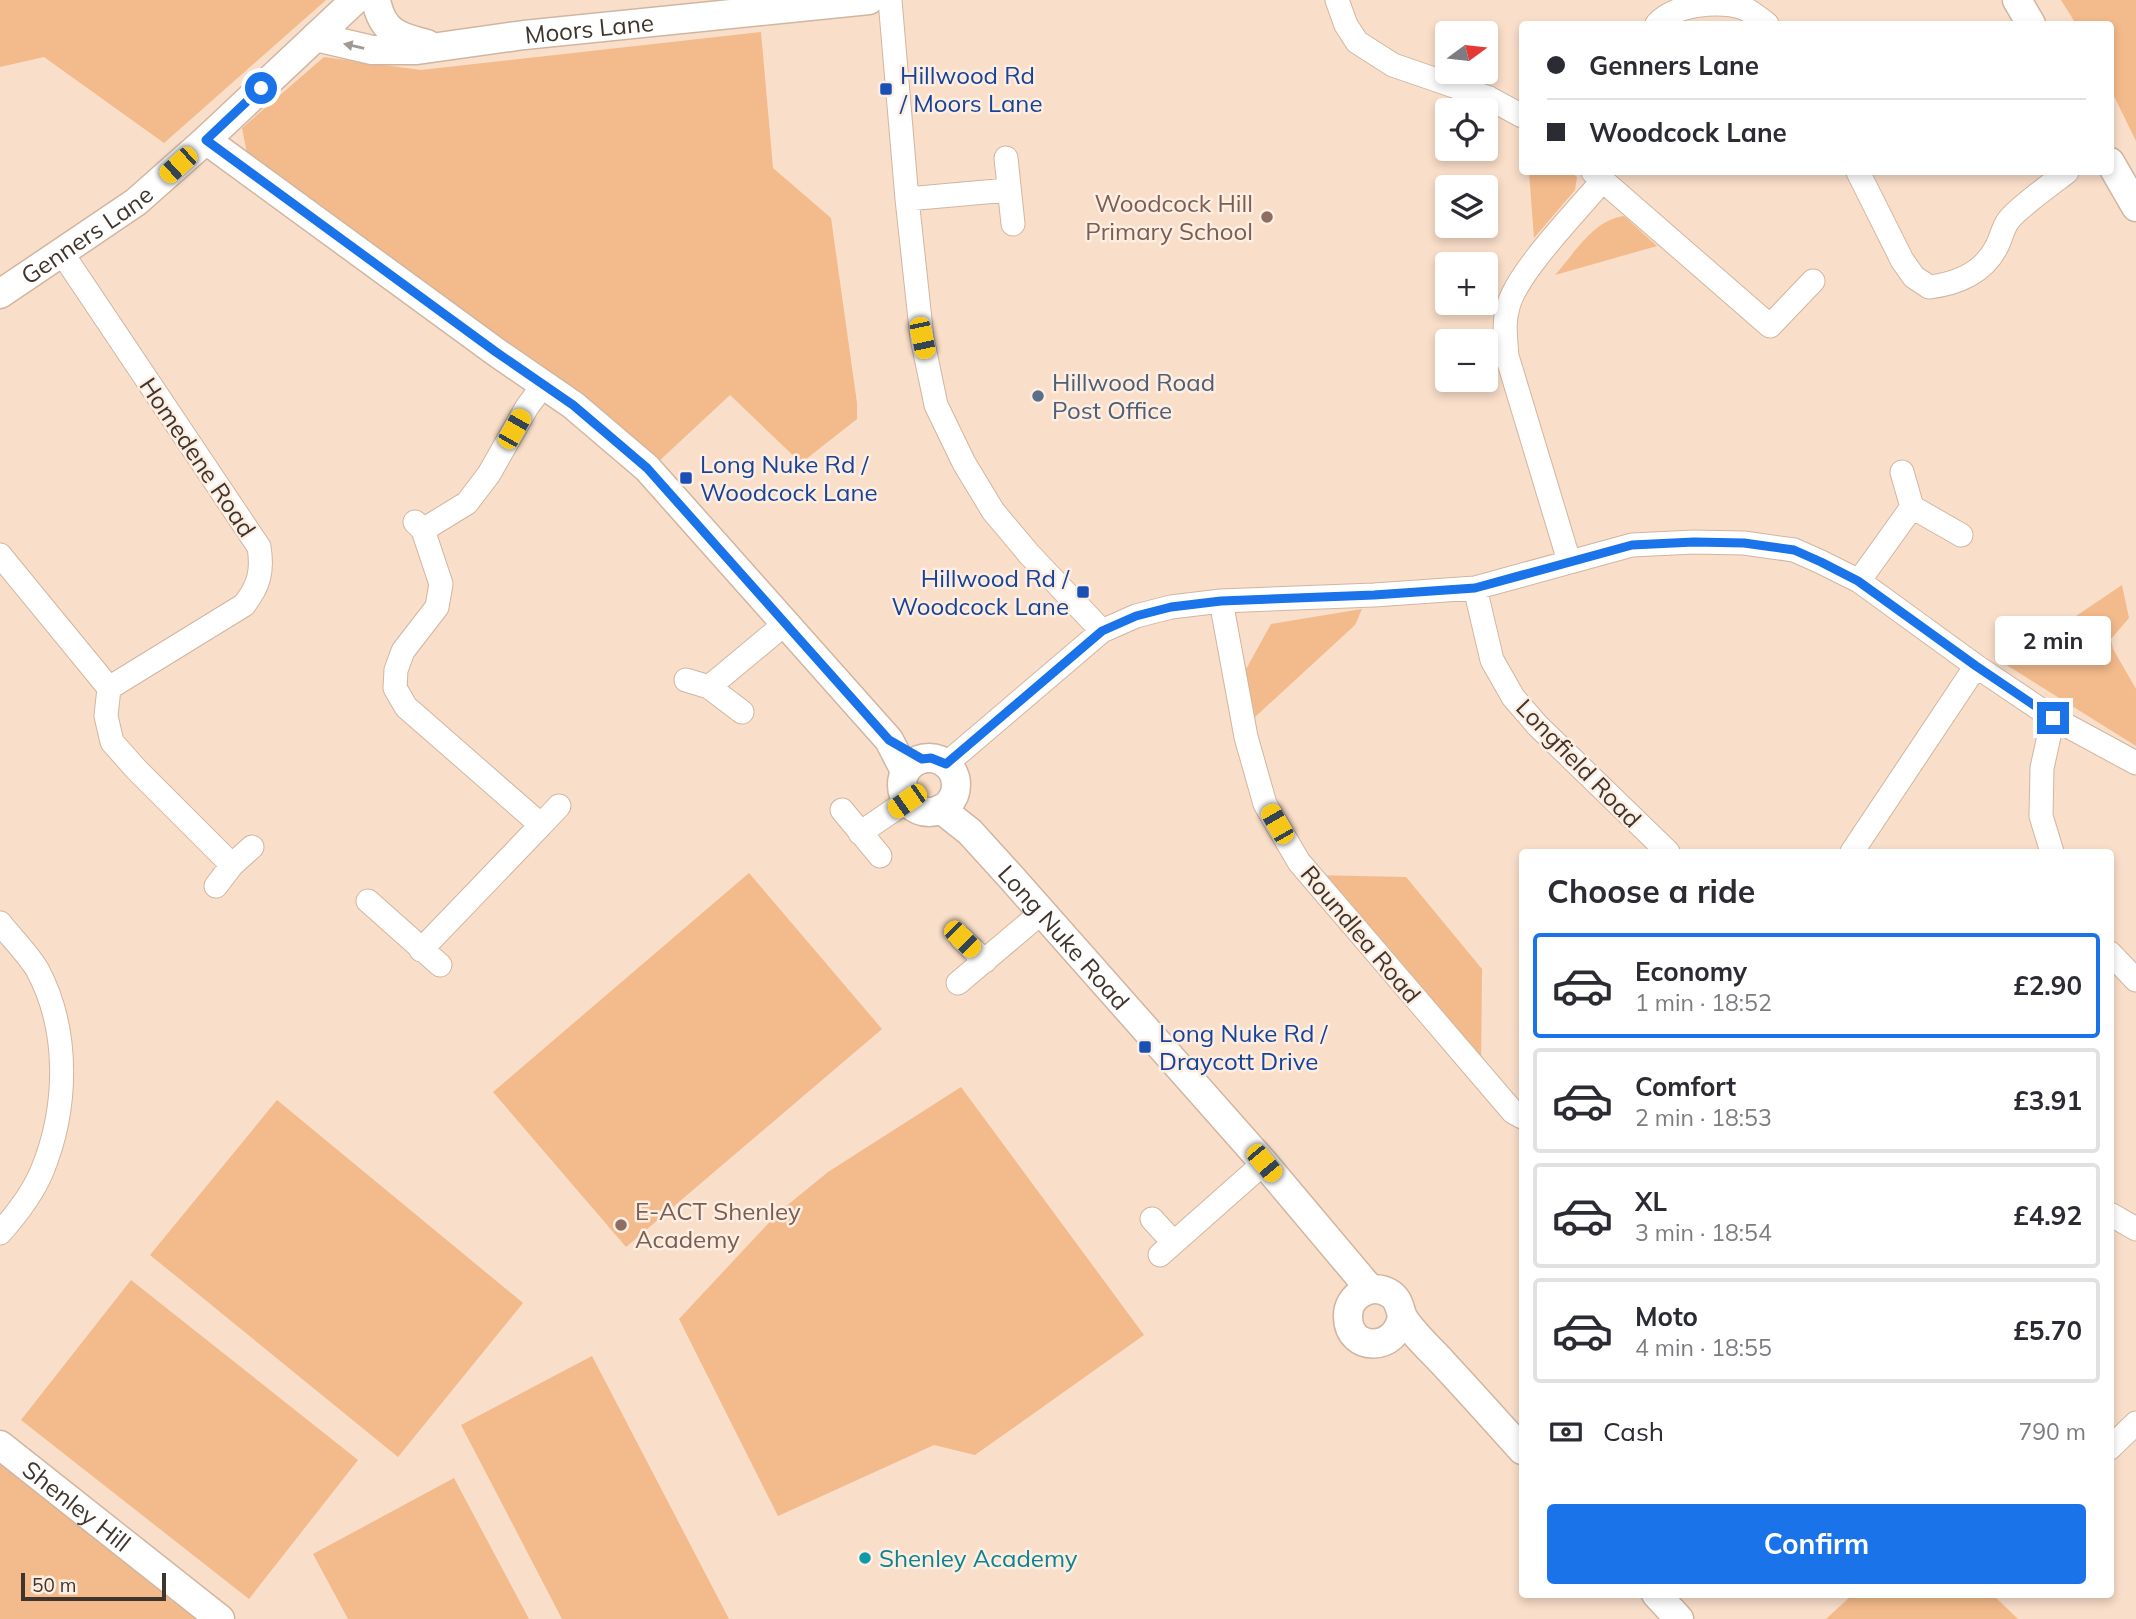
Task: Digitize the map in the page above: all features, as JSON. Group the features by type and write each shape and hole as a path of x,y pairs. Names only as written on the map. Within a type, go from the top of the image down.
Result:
{"street":[{"name":"Genners Lane","path":"0,294 136,202 355,0"},
{"name":"Moors Lane","path":"376,0 381,19 396,35 441,47"},
{"name":"Moors Lane","path":"316,37 372,50 417,50 524,35 869,0"},
{"path":"890,0 922,338 936,405 979,492 1029,554 1102,631"},
{"path":"1337,0 1346,25 1357,42 1393,65 1489,98 1519,114"},
{"path":"2017,0 2029,21"},
{"path":"1660,21 1672,11 1697,4 1744,8 1763,21"},
{"name":"Long Nuke Road","path":"206,140 573,405 647,468 889,740 925,765 955,778 948,802 970,832 1323,1232 1361,1295 1388,1292 1400,1307 1396,1328"},
{"path":"1006,158 1013,224"},
{"path":"2114,169 2136,207"},
{"path":"1860,175 1902,260 1914,277 1929,287 1958,281 1980,267 1995,250 2008,220 2063,175"},
{"path":"1569,561 1507,356 1504,323 1508,304 1531,265 1598,176 1770,326 1813,281"},
{"path":"907,199 1008,190"},
{"name":"Homedene Road","path":"62,253 258,547 261,562 256,589 244,605 109,688"},
{"path":"541,825 406,707 395,688 396,670 403,650 437,607 440,584 419,526 467,503 489,474 527,407 544,384"},
{"path":"1902,472 1912,507 1961,536"},
{"path":"1858,581 1912,507"},
{"path":"925,765 1102,631 1136,616 1167,607 1221,601 1475,588 1632,545 1694,542 1744,543 1794,550 1858,581 2053,718 2136,763"},
{"path":"0,555 109,688 106,716 112,742 232,865"},
{"name":"Longfield Road","path":"1475,588 1492,660 1513,697 1536,724 1665,849"},
{"name":"Roundlea Road","path":"1221,601 1246,737 1265,804 1292,851 1497,1094 1519,1115"},
{"path":"709,687 774,633 783,620"},
{"path":"1854,849 1976,666"},
{"path":"686,680 709,687 742,712"},
{"path":"2051,849 2041,816 2042,768 2053,718"},
{"name":"Long Nuke Road","path":"907,801 902,788 925,765"},
{"path":"860,833 907,801 920,811 934,812 948,802"},
{"path":"421,950 559,806"},
{"path":"842,810 880,856"},
{"path":"216,886 232,865 252,847"},
{"path":"368,901 440,965"},
{"path":"958,983 1042,912"},
{"path":"0,923 36,968 48,996 64,1071 56,1125 42,1172 14,1217 0,1233"},
{"path":"962,939 985,961"},
{"path":"2114,957 2136,981"},
{"path":"1152,1219 1167,1249 1264,1163"},
{"path":"2114,1216 2136,1229"},
{"path":"1361,1295 1347,1319 1354,1335 1368,1343 1383,1343 1396,1328 1436,1355 1519,1447"},
{"name":"Shenley Hill","path":"0,1445 220,1619"},
{"path":"1660,1598 1679,1619"}],"shaded area":[{"path":"0,0 326,0 164,143 44,57 0,67"},
{"path":"2061,0 2136,0 2136,141 2114,96 2114,21 2074,21"},
{"path":"761,32 773,168 831,218 857,403 857,419 801,463 730,395 658,462 593,403 382,257 248,158 242,128 324,57 421,70"},
{"path":"1529,175 1575,175 1577,177 1575,190 1534,238"},
{"path":"1624,216 1657,246 1555,275 1594,231 1613,219"},
{"path":"2122,585 2129,618 2111,639 2113,649 2136,689 2136,746 2005,664"},
{"path":"1362,609 1355,625 1255,717 1245,671 1271,624"},
{"path":"749,873 882,1029 626,1247 493,1092"},
{"path":"1311,875 1406,877 1482,969 1481,1075"},
{"path":"961,1087 1144,1335 975,1455 934,1445 778,1516 679,1319 779,1212 828,1172"},
{"path":"277,1100 523,1303 398,1457 150,1255"},
{"path":"131,1280 358,1460 249,1599 21,1420"},
{"path":"592,1356 729,1619 562,1619 461,1425"},
{"path":"0,1459 200,1619 0,1619"},
{"path":"454,1478 529,1619 348,1619 313,1554"},
{"path":"1849,1598 1996,1598 2018,1619 1826,1619"}],"place":[{"name":"Hillwood Rd / Moors Lane","path":"886,89"},
{"name":"Woodcock Hill Primary School","path":"1267,217"},
{"name":"Hillwood Road Post Office","path":"1038,396"},
{"name":"Long Nuke Rd / Woodcock Lane","path":"686,478"},
{"name":"Hillwood Rd / Woodcock Lane","path":"1083,592"},
{"name":"Long Nuke Rd / Draycott Drive","path":"1145,1047"},
{"name":"E-ACT Shenley Academy","path":"621,1225"},
{"name":"Shenley Academy","path":"865,1558"}],"route":[{"path":"261,88 206,140 496,352 573,405 647,468 889,740 922,759 931,758 946,764 1102,631 1136,616 1167,607 1221,601 1475,588 1632,545 1694,542 1744,543 1794,550 1821,562 1858,581 2053,718"}]}
